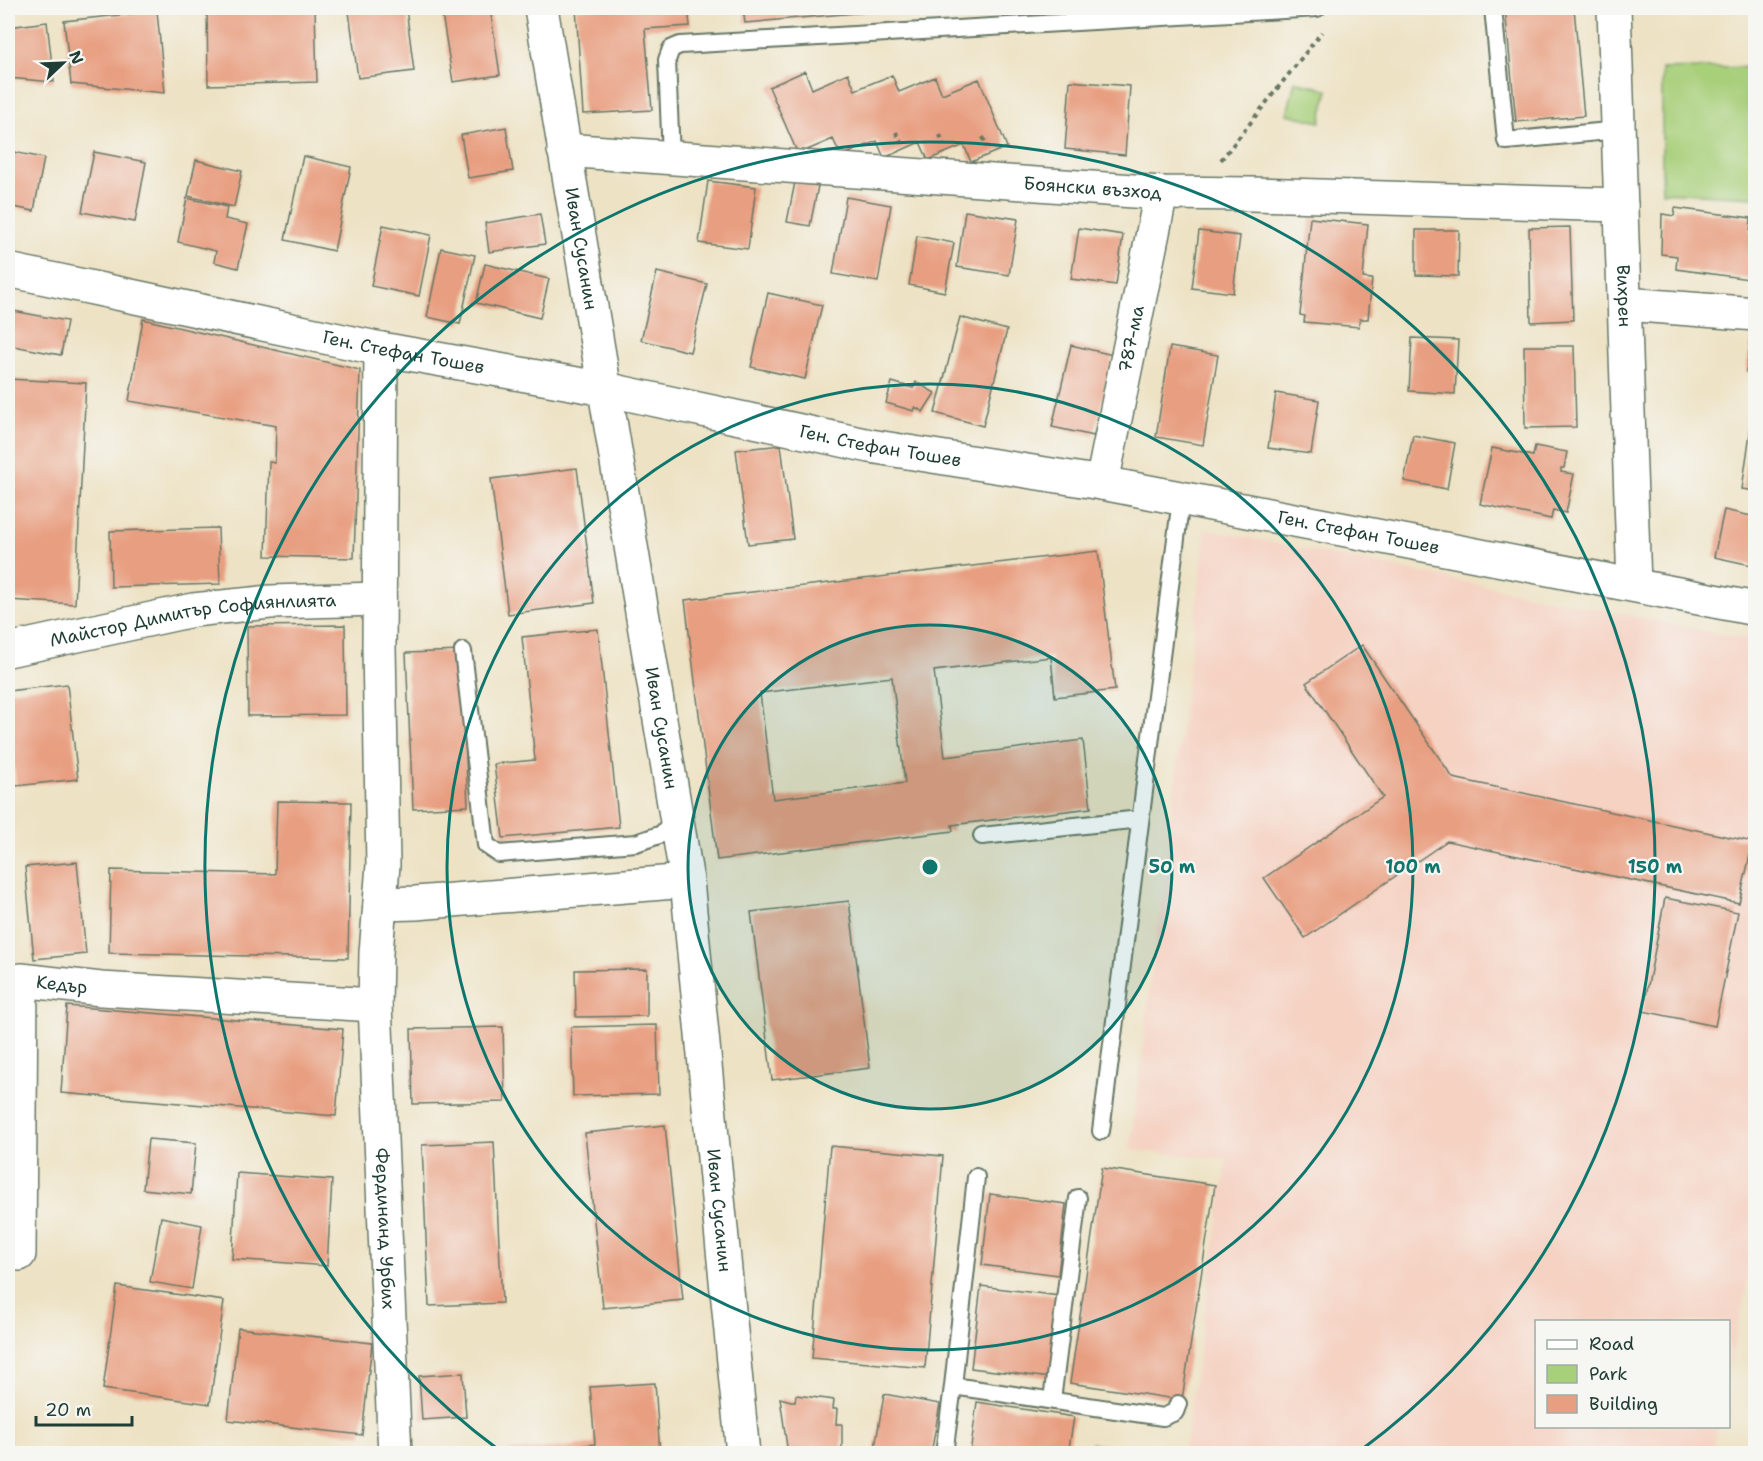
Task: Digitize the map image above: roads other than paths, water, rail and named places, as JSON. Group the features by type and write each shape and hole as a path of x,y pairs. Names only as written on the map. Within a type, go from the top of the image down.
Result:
{"street":[{"name":"Иван Сусанин","path":"541,8 687,881 743,1454"},
{"name":"Вихрен","path":"1614,8 1634,585"},
{"name":"Боянски възход","path":"564,150 1161,193 1621,205"},
{"name":"787-ма","path":"1102,483 1161,193"},
{"name":"Ген. Стефан Тошев","path":"8,270 381,349 605,389 870,446 1102,483 1755,609"},
{"path":"1624,304 1755,314"},
{"path":"375,1005 376,953 383,865 379,599 381,349"},
{"name":"Майстор Димитър Софиянлията","path":"8,650 174,613 232,605 379,599"},
{"path":"380,904 687,881"},
{"name":"Кедър","path":"19,1254 21,980 125,990 375,1005"},
{"name":"Фердинанд Урбих","path":"375,1005 396,1454"}],"lane":[{"path":"671,158 667,60 671,49 680,45 1317,8"},
{"path":"1493,8 1506,141 1618,130"},
{"path":"1101,1131 1181,499"},
{"path":"463,651 486,845 499,854 636,843 662,834 677,815"},
{"path":"982,836 1140,819"},
{"path":"944,1454 976,1177"},
{"path":"1052,1400 1078,1198"},
{"path":"953,1386 1163,1417 1175,1412 1178,1404"}]}
